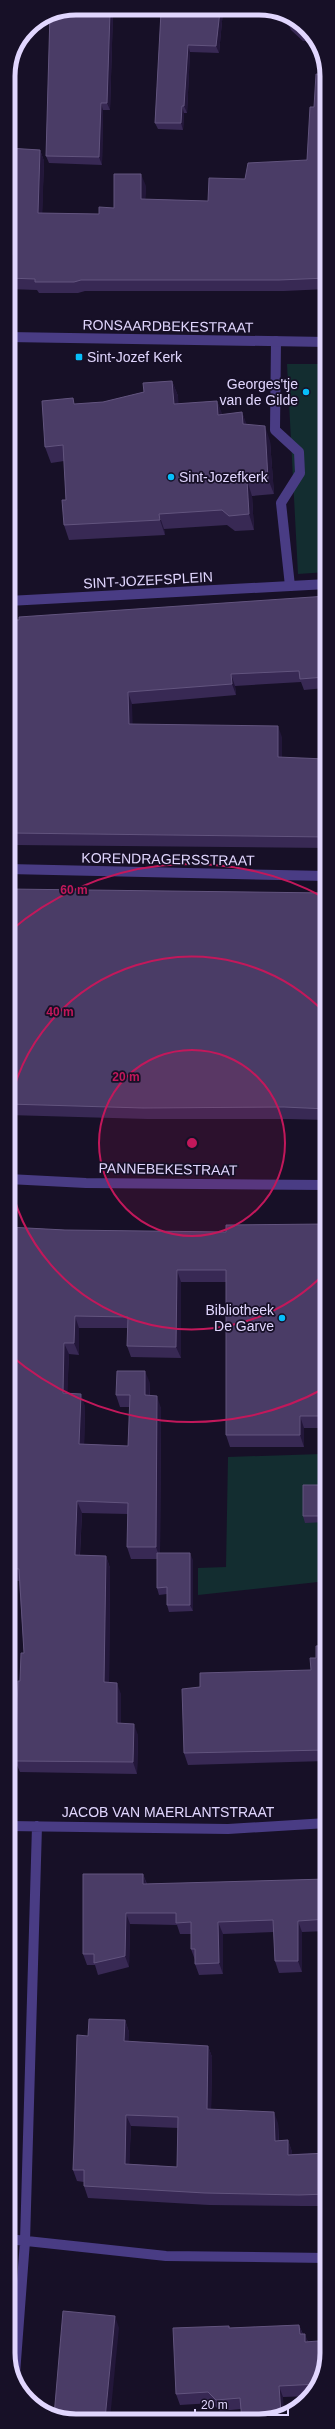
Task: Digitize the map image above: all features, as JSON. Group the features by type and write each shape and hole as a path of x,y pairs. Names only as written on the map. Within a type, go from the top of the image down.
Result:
{"street":[{"name":"RONSAARDBEKESTRAAT","path":"15,338 320,342"},
{"path":"276,341 275,430 299,452 300,473 281,503 290,586"},
{"name":"SINT-JOZEFSPLEIN","path":"15,601 320,584"},
{"name":"KORENDRAGERSSTRAAT","path":"15,869 320,876"},
{"name":"PANNEBEKESTRAAT","path":"15,1179 86,1183 320,1185"},
{"name":"JACOB VAN MAERLANTSTRAAT","path":"15,1826 228,1829 320,1823"},
{"path":"16,2362 25,2241 36,1826"},
{"path":"15,2240 166,2256 320,2258"}],"green space":[{"path":"287,364 320,364 320,572 298,574"},
{"path":"320,1454 320,1582 198,1595 198,1568 226,1567 228,1457"}],"building":[{"path":"110,15 107,103 101,103 99,157 46,156 50,21 64,16"},
{"path":"161,15 220,15 216,46 188,45 184,106 182,106 181,123 155,123"},
{"path":"316,74 320,74 320,278 279,280 81,280 74,282 35,282 35,279 15,278 15,148 40,150 38,213 99,214 99,207 114,208 114,174 141,174 141,199 208,201 209,178 245,179 248,163 307,160 310,107 314,107"},
{"name":"Sint-Jozefkerk","path":"172,381 174,404 217,401 218,415 242,412 243,424 265,426 268,479 247,480 249,514 229,516 222,510 159,514 160,520 64,525 62,500 66,500 63,445 45,447 42,401 73,398 74,404 103,402 144,392 143,383"},
{"path":"320,596 320,677 300,679 299,671 231,674 232,684 128,692 129,724 278,726 278,757 320,759 320,837 15,833 15,656 16,620 19,620 19,617"},
{"path":"15,889 320,893 320,1109 284,1107 143,1108 15,1104"},
{"path":"320,1224 320,1416 300,1416 300,1435 226,1435 226,1270 177,1270 176,1347 127,1346 128,1317 75,1316 74,1343 64,1343 63,1393 81,1394 79,1444 128,1446 130,1395 116,1395 117,1371 145,1371 145,1395 157,1396 156,1547 127,1547 128,1503 77,1501 75,1555 106,1556 104,1682 117,1683 117,1723 134,1724 133,1762 15,1761 18,1681 20,1681 21,1653 24,1653 19,1569 15,1569 15,1227 65,1230 226,1232 226,1225"},
{"path":"303,1485 320,1485 320,1516 303,1516"},
{"path":"157,1553 190,1553 190,1605 167,1605 167,1587 157,1588"},
{"path":"316,1646 320,1646 320,1750 184,1753 182,1689 200,1687 200,1673 311,1670 310,1658 316,1658"},
{"path":"83,1874 143,1874 143,1884 320,1879 320,1919 298,1921 298,1961 275,1961 273,1920 218,1922 219,1963 195,1964 195,1949 191,1949 191,1922 176,1923 176,1913 126,1913 125,1956 94,1963 94,1954 83,1954"},
{"path":"89,2019 125,2020 124,2041 208,2046 207,2109 274,2112 275,2141 288,2140 288,2155 320,2153 320,2194 205,2193 84,2186 84,2170 73,2170 77,2035 88,2036","holes":["126,2115 178,2117 177,2167 125,2164"]},
{"path":"63,2311 115,2316 105,2414 64,2413 55,2410"},
{"path":"299,2325 300,2334 305,2334 305,2342 318,2341 320,2345 319,2365 311,2384 279,2386 281,2409 263,2414 241,2414 240,2398 216,2400 208,2392 176,2394 173,2328 229,2326 229,2328"}],"place":[{"name":"Sint-Jozef Kerk","path":"79,357"},
{"name":"Georges'tje van de Gilde","path":"306,392"},
{"name":"Sint-Jozefkerk","path":"171,477"},
{"name":"Bibliotheek De Garve","path":"282,1318"}]}
